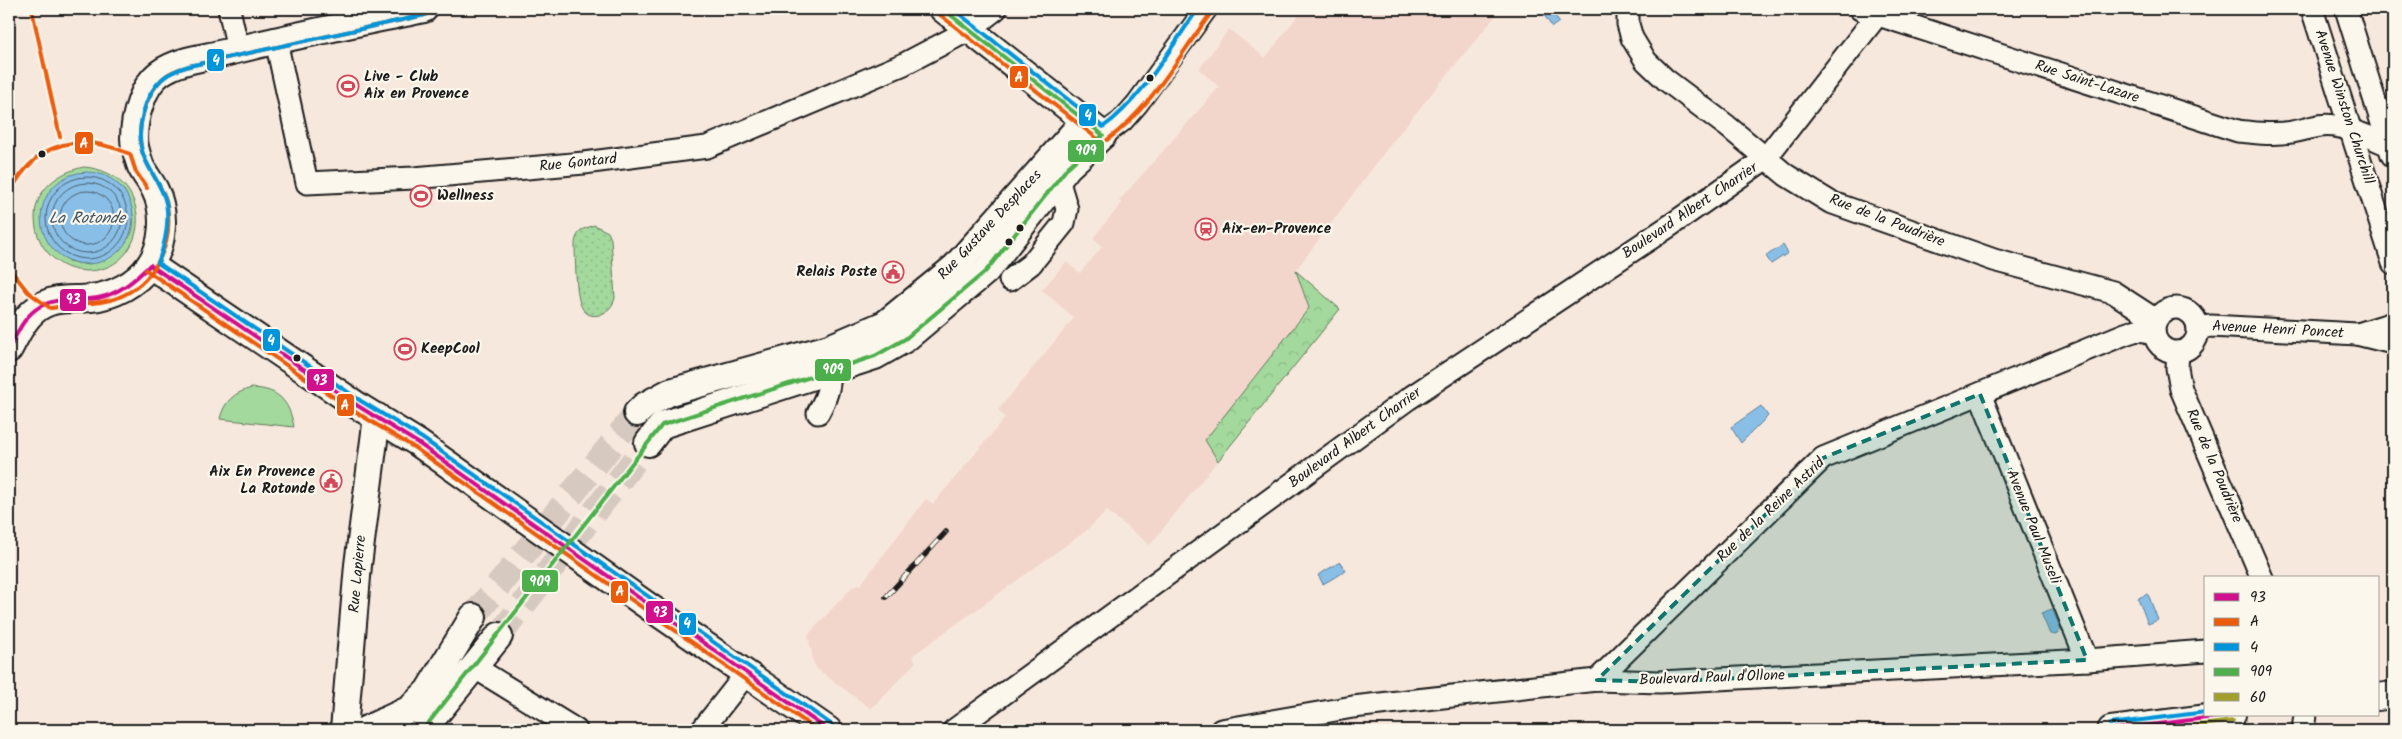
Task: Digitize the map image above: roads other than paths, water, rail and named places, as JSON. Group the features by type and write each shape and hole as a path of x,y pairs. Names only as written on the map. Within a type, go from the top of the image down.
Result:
{"main road":[{"path":"9,349 22,325 34,311 64,298 90,299 108,295 130,284 150,265 160,238 162,213 156,191 142,170 135,149 134,137 143,96 149,83 158,74 172,66 238,49 424,9"},
{"path":"943,9 1094,128"},
{"name":"Rue Gustave Desplaces","path":"648,443 662,425 875,356 905,339 986,271 1058,179 1094,128"},
{"name":"Rue Gustave Desplaces","path":"637,413 644,406 670,392 803,355 859,337 885,324 955,267 1094,128"},
{"path":"150,265 418,443 828,730"},
{"name":"Rue Lapierre","path":"344,730 358,565 377,417"},
{"path":"380,727 410,709 428,691 473,617"},
{"path":"423,730 499,636"},
{"path":"2380,697 2393,695"},
{"path":"2111,730 2224,716"}],"street":[{"path":"229,9 238,49"},
{"path":"969,30 996,9"},
{"path":"1094,128 1122,120 1137,104 1206,9"},
{"name":"Rue de la Poudrière","path":"1628,9 1628,24 1632,38 1646,61 1666,80 1727,126 1765,159 1786,175 1830,202 1994,260 2112,292 2155,326"},
{"name":"Avenue Winston Churchill","path":"2312,9 2393,263"},
{"name":"Avenue Winston Churchill","path":"2346,9 2391,151"},
{"name":"Boulevard Albert Charrier","path":"954,730 1408,399 1671,225 1765,159 1873,11"},
{"name":"Rue Saint-Lazare","path":"1873,11 2238,131 2270,135 2295,132 2317,125 2334,126 2351,130 2391,151"},
{"name":"Rue Gontard","path":"276,41 307,183 414,178 584,163 707,147 904,64 969,30"},
{"path":"2317,125 2338,89"},
{"path":"1010,280 1031,264 1064,222 1067,209 1058,179"},
{"path":"2180,308 2192,315 2198,328 2198,335 2190,347 2178,352 2168,351 2159,345 2155,326 2166,310 2180,308"},
{"name":"Avenue Henri Poncet","path":"2358,334 2393,324"},
{"name":"Rue de la Reine Astrid","path":"1597,680 1824,458 2125,334 2155,326"},
{"name":"Avenue Henri Poncet","path":"2198,328 2211,326 2358,334 2393,343"},
{"name":"Rue de la Poudrière","path":"2178,352 2177,368 2181,389 2261,576"},
{"path":"803,355 823,363 828,372 829,388 826,399 818,413"},
{"name":"Avenue Paul Museli","path":"1980,394 2087,660"},
{"name":"Boulevard Paul d'Ollone","path":"1221,730 1353,707 1597,680 1660,682 2087,660 2204,651"},
{"path":"474,667 576,730"},
{"path":"702,730 757,681"},
{"path":"2304,730 2305,716"}],"water":[{"path":"1540,9 1550,9 1559,22 1552,27"},
{"name":"La Rotonde","path":"87,172 105,175 120,185 130,200 133,218 130,236 120,251 105,261 87,264 69,261 54,251 44,236 41,218 44,200 54,185 69,175"},
{"path":"1783,245 1788,253 1771,264 1766,256"},
{"path":"1761,406 1768,416 1741,443 1731,427"},
{"path":"1340,562 1346,571 1323,584 1318,575"},
{"path":"2148,594 2158,620 2148,624 2138,598"},
{"path":"2052,609 2061,629 2056,635 2050,634 2041,613"}],"tunnel":[{"path":"473,617 637,413"},
{"path":"499,636 648,443"}],"railway":[{"path":"886,597 946,532"}],"place":[{"name":"Live - Club Aix en Provence","path":"348,86"},
{"name":"Wellness","path":"421,196"},
{"name":"Aix-en-Provence","path":"1206,229"},
{"name":"Relais Poste","path":"893,272"},
{"name":"KeepCool","path":"405,349"},
{"name":"Aix En Provence La Rotonde","path":"331,481"}]}
